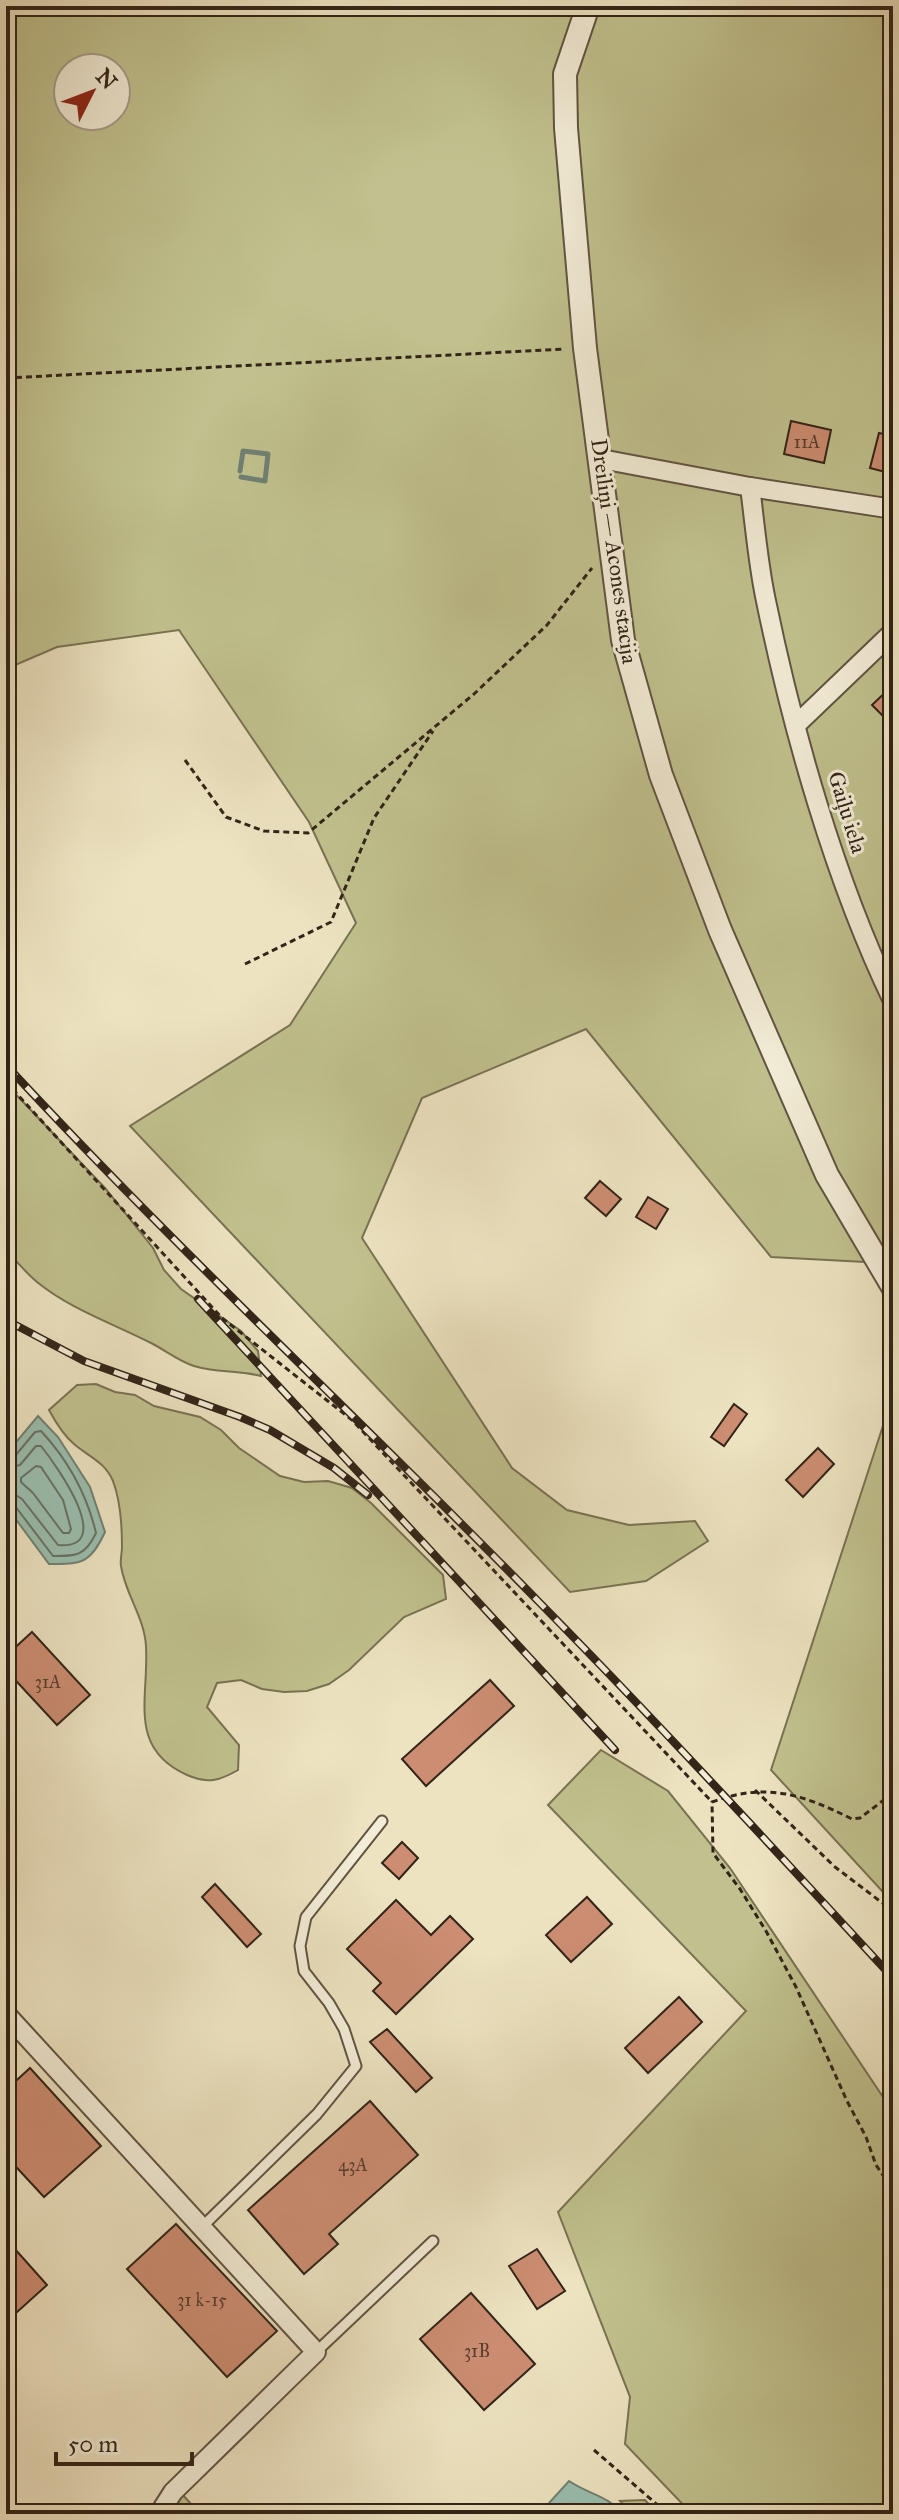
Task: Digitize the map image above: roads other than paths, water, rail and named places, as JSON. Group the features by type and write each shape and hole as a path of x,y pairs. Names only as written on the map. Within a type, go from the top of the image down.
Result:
{"street":[{"name":"Dreiliņi — Acones stacija","path":"588,6 565,74 566,128 585,348 623,640 661,775 714,916 827,1175 893,1287"},
{"path":"601,459 750,487 893,509"},
{"name":"Gaiļu iela","path":"750,487 765,599 797,724 830,841 874,962 893,1001"},
{"path":"797,724 893,632"},
{"path":"874,962 893,955"},
{"path":"6,2014 316,2352 173,2492 159,2514"}],"lane":[{"path":"202,2227 317,2114 356,2066 344,2029 329,2003 304,1971 300,1946 306,1917 382,1821"},
{"path":"316,2352 433,2241"}],"water":[{"path":"38,1416 58,1437 90,1487 105,1532 89,1556 70,1564 49,1564 6,1506 6,1454"},
{"path":"569,2481 604,2499 623,2514 539,2514"}],"waterway":[{"path":"240,471 243,451 268,454 265,481 241,477"}],"railway":[{"path":"6,1065 203,1268 583,1647 893,1978"},
{"path":"198,1299 615,1750"},
{"path":"6,1320 84,1361 270,1430 334,1468 368,1495"}]}
